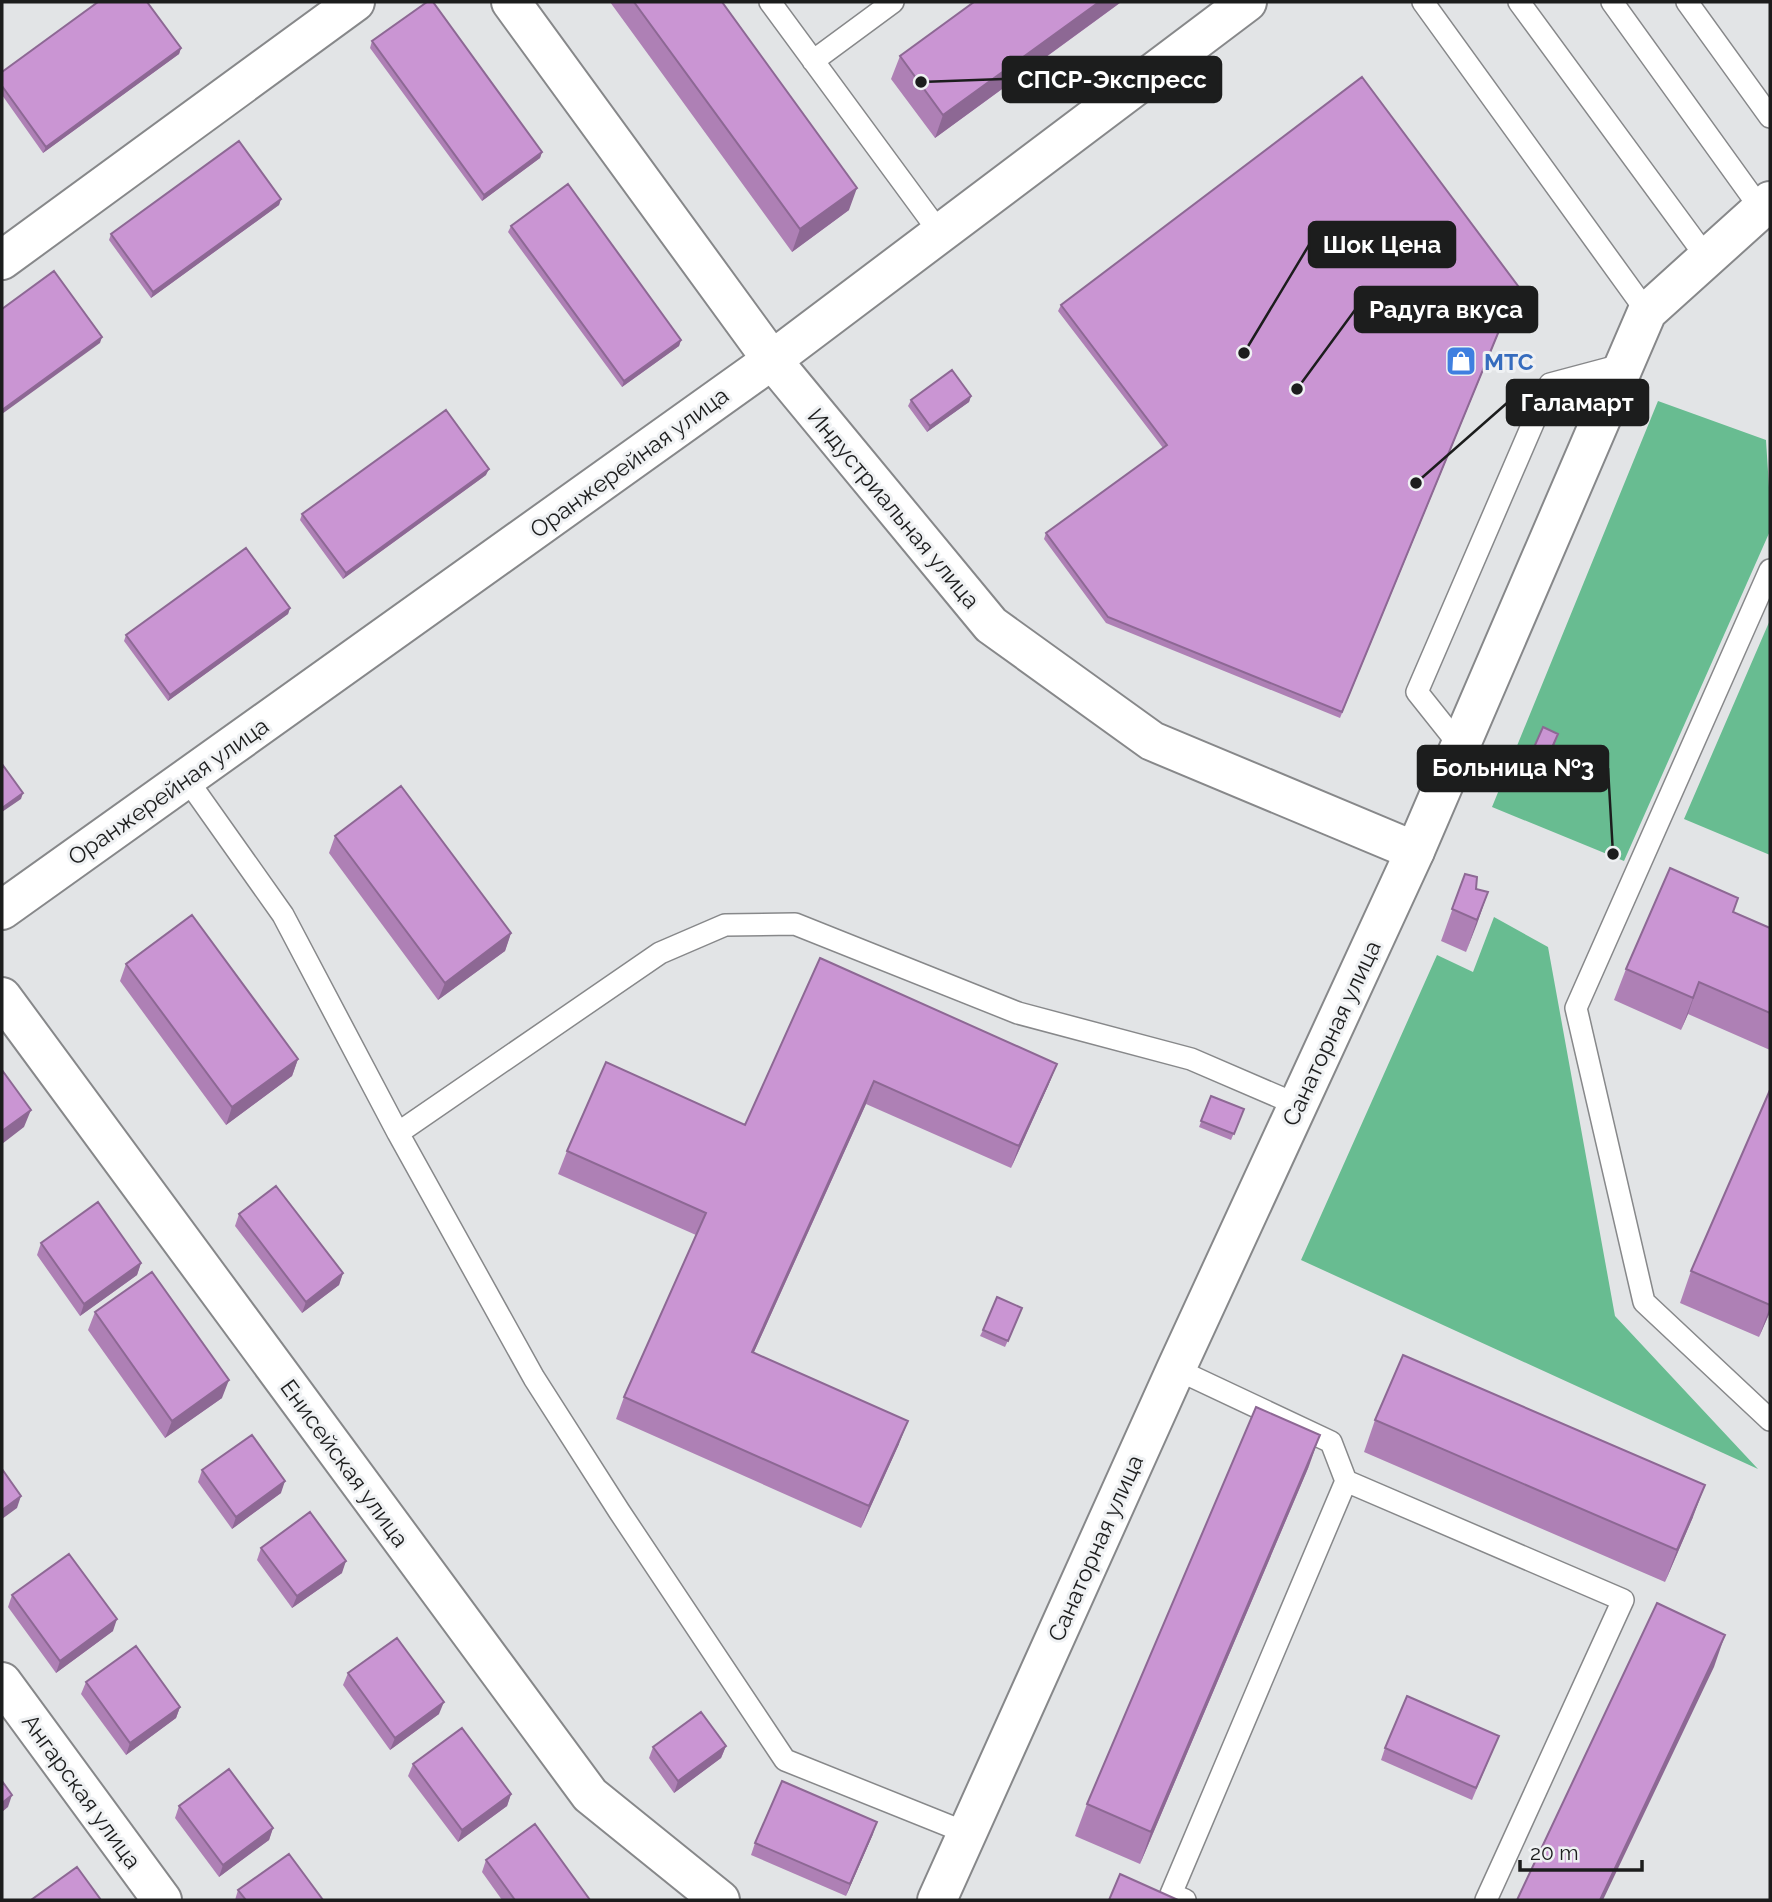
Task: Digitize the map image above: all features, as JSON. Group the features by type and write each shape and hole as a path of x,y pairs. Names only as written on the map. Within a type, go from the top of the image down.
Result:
{"main road":[{"path":"2,260 355,2"},
{"name":"Индустриальная улица","path":"511,2 772,360 991,625 1152,741 1415,850"},
{"name":"Оранжерейная улица","path":"2,909 772,360 1247,2"},
{"name":"Санаторная улица","path":"937,1900 1176,1368 1415,850 1647,312 1766,205"},
{"name":"Енисейская улица","path":"2,997 590,1795 720,1900"},
{"name":"Ангарская улица","path":"2,1682 162,1900"}],"lane":[{"path":"770,2 940,233"},
{"path":"813,61 893,2"},
{"path":"1423,2 1647,312"},
{"path":"1519,2 1707,258"},
{"path":"1612,2 1766,205"},
{"path":"1687,2 1770,117"},
{"path":"1460,746 1417,692 1550,384 1625,364"},
{"path":"1770,570 1576,1008 1644,1302 1770,1420"},
{"path":"186,778 283,915 398,1133 534,1378 619,1511 786,1760 967,1833"},
{"path":"398,1133 660,953 725,925 795,924 1018,1013 1191,1059 1298,1105"},
{"path":"1176,1368 1331,1442 1346,1481 1171,1894 1185,1900"},
{"path":"1346,1481 1623,1600 1486,1900"}],"green space":[{"path":"1658,401 1766,440 1770,531 1624,861 1492,807"},
{"path":"1770,620 1770,855 1684,819"},
{"path":"1494,917 1548,947 1615,1316 1758,1469 1301,1260 1437,955 1473,972"}],"building":[{"path":"98,2 147,2 181,48 46,147 2,86 2,72"},
{"path":"427,2 433,2 542,152 484,195 372,41"},
{"path":"634,2 722,2 857,188 800,229"},
{"path":"974,2 1099,2 943,115 900,56"},
{"path":"1362,77 1530,302 1503,321 1342,712 1108,617 1046,533 1167,445 1061,305"},
{"path":"239,141 281,199 153,292 111,234"},
{"path":"568,184 681,340 624,381 511,226"},
{"path":"54,271 102,337 2,410 2,309"},
{"path":"952,370 971,396 930,426 911,400"},
{"path":"446,410 489,469 346,573 302,514"},
{"path":"246,548 290,608 170,695 126,635"},
{"path":"1543,727 1558,734 1546,761 1531,754"},
{"path":"2,764 23,793 2,808"},
{"path":"401,786 511,933 445,983 335,836"},
{"path":"1670,868 1738,898 1733,912 1770,928 1770,1013 1699,982 1693,998 1626,969"},
{"path":"1465,874 1477,877 1476,889 1488,892 1477,920 1452,909"},
{"path":"192,915 298,1059 232,1107 126,964"},
{"path":"820,958 1057,1064 1019,1146 874,1081 752,1352 908,1421 869,1506 624,1397 706,1213 567,1151 606,1062 745,1125"},
{"path":"2,1070 31,1110 2,1131"},
{"path":"1770,1090 1770,1305 1691,1271"},
{"path":"1211,1096 1244,1109 1234,1134 1201,1121"},
{"path":"276,1186 343,1273 306,1302 239,1214"},
{"path":"98,1202 141,1263 84,1304 41,1243"},
{"path":"152,1272 229,1380 172,1421 95,1312"},
{"path":"997,1297 1022,1308 1008,1341 983,1330"},
{"path":"1403,1355 1705,1485 1677,1550 1375,1420"},
{"path":"1256,1407 1320,1435 1151,1832 1087,1804"},
{"path":"252,1435 285,1481 236,1517 202,1470"},
{"path":"2,1469 21,1496 2,1510"},
{"path":"310,1512 346,1561 297,1596 261,1548"},
{"path":"69,1554 117,1619 60,1661 12,1595"},
{"path":"1657,1603 1725,1635 1600,1900 1517,1900"},
{"path":"397,1638 444,1702 395,1738 348,1673"},
{"path":"136,1646 180,1707 130,1743 86,1682"},
{"path":"1407,1696 1499,1736 1476,1788 1385,1748"},
{"path":"701,1712 726,1746 678,1781 653,1747"},
{"path":"462,1728 511,1794 462,1830 413,1764"},
{"path":"229,1769 273,1828 223,1865 179,1806"},
{"path":"2,1781 12,1795 2,1803"},
{"path":"782,1781 877,1822 850,1884 755,1843"},
{"path":"535,1824 590,1900 515,1900 486,1860"},
{"path":"289,1854 323,1900 246,1900 238,1890"},
{"path":"77,1867 101,1900 31,1900"},
{"path":"1120,1874 1178,1900 1109,1900"}],"place":[{"name":"СПСР-Экспресс","path":"921,82"},
{"name":"Шок Цена","path":"1244,353"},
{"name":"МТС","path":"1461,361"},
{"name":"Радуга вкуса","path":"1297,389"},
{"name":"Галамарт","path":"1416,483"},
{"name":"Больница №3","path":"1613,854"}]}
